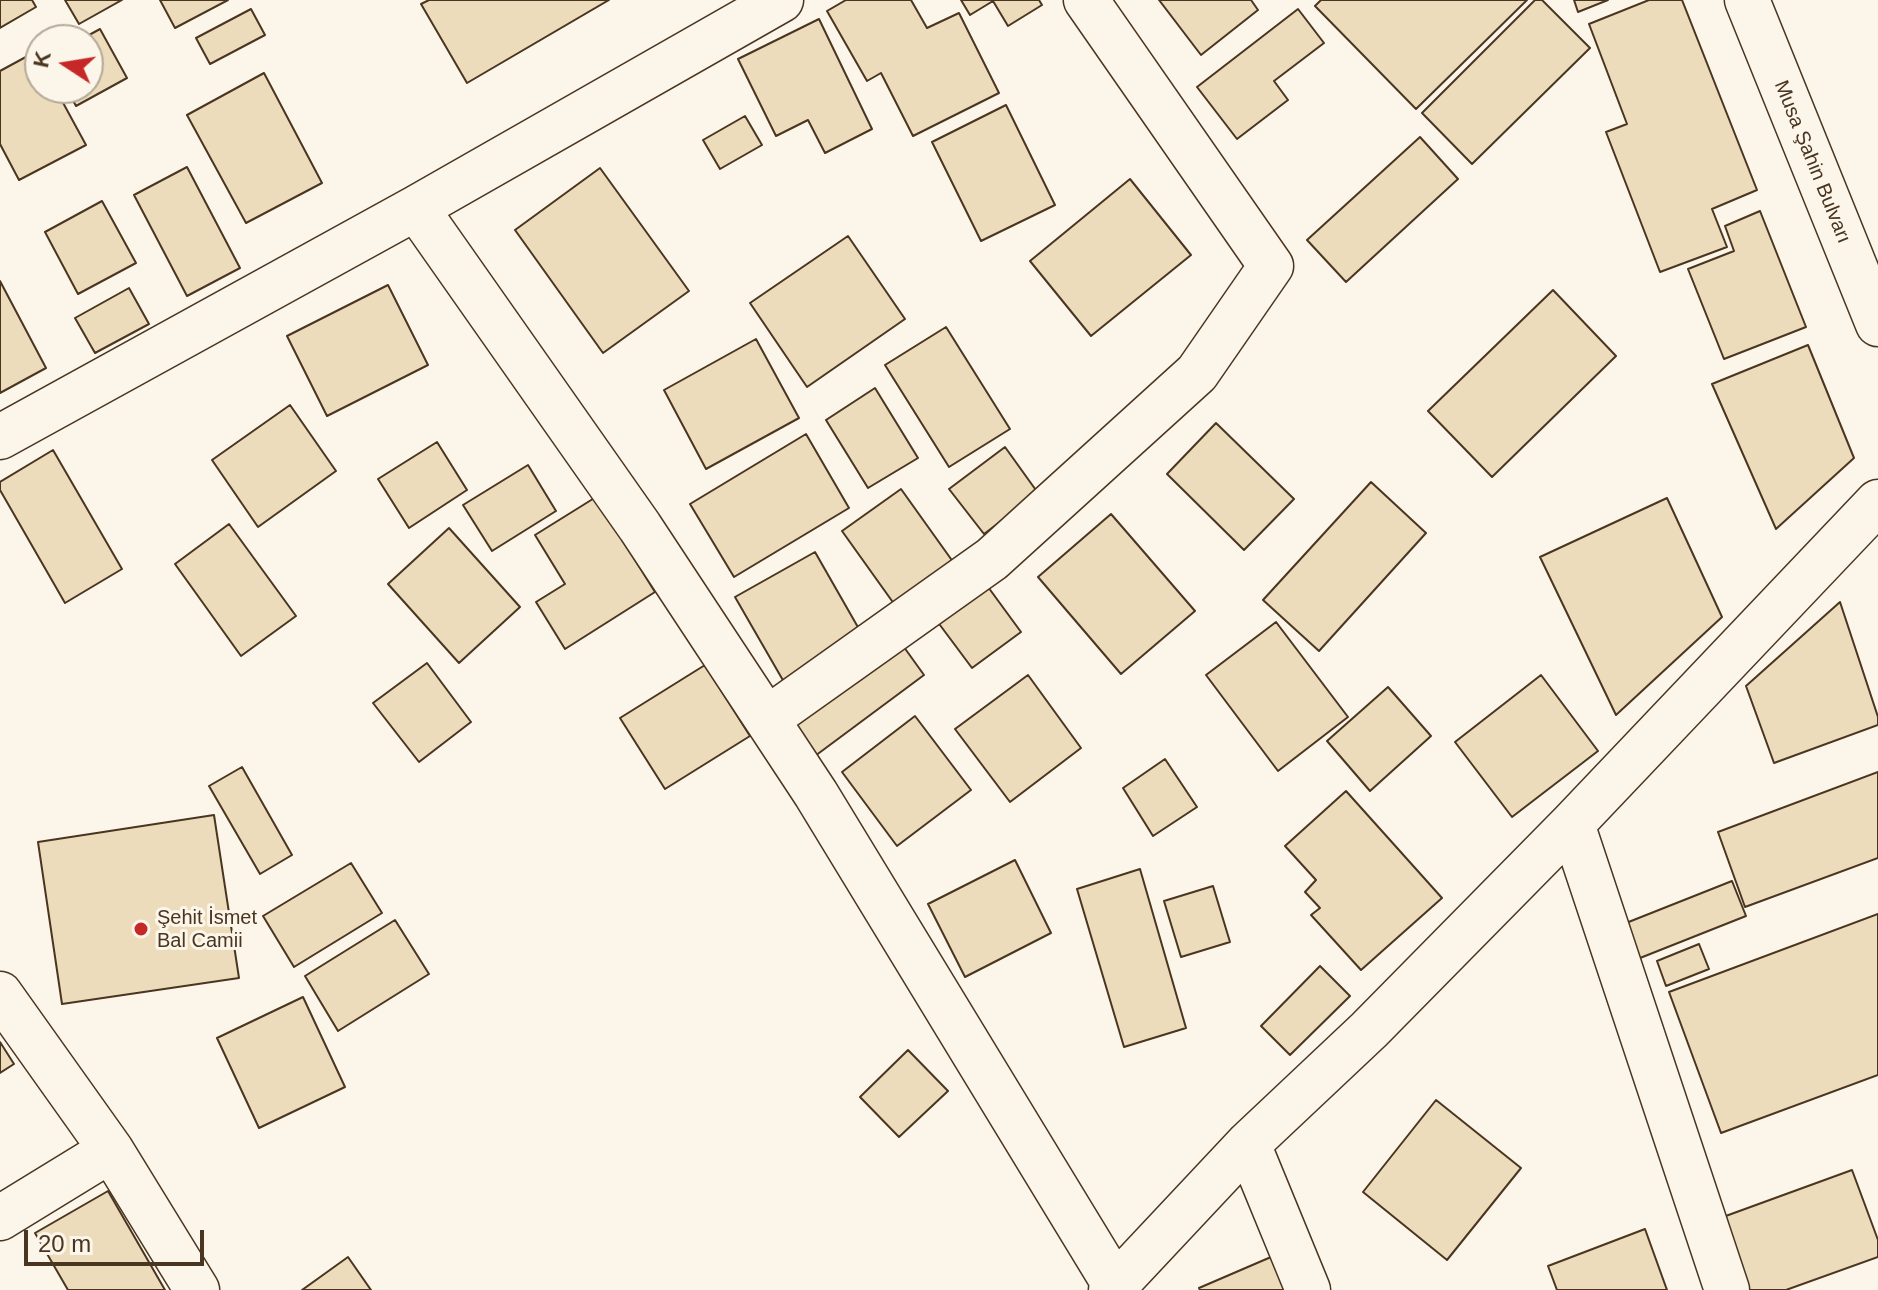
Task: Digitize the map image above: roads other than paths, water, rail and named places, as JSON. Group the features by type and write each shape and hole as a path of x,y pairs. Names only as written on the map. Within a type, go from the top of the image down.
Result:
{"street":[{"path":"0,437 416,208 781,0"},
{"path":"767,719 992,559 1197,373 1271,266 1086,0"},
{"name":"Musa Şahin Bulvarı","path":"1747,0 1878,324"},
{"path":"416,208 640,527 825,808 1113,1288 1248,1144 1369,1030 1572,824 1878,502"},
{"path":"1572,824 1727,1290"},
{"path":"0,994 111,1150 197,1290"},
{"path":"1248,1144 1308,1290"},
{"path":"0,1218 111,1150"}],"place":[{"name":"Şehit İsmet Bal Camii","path":"141,929"}]}
